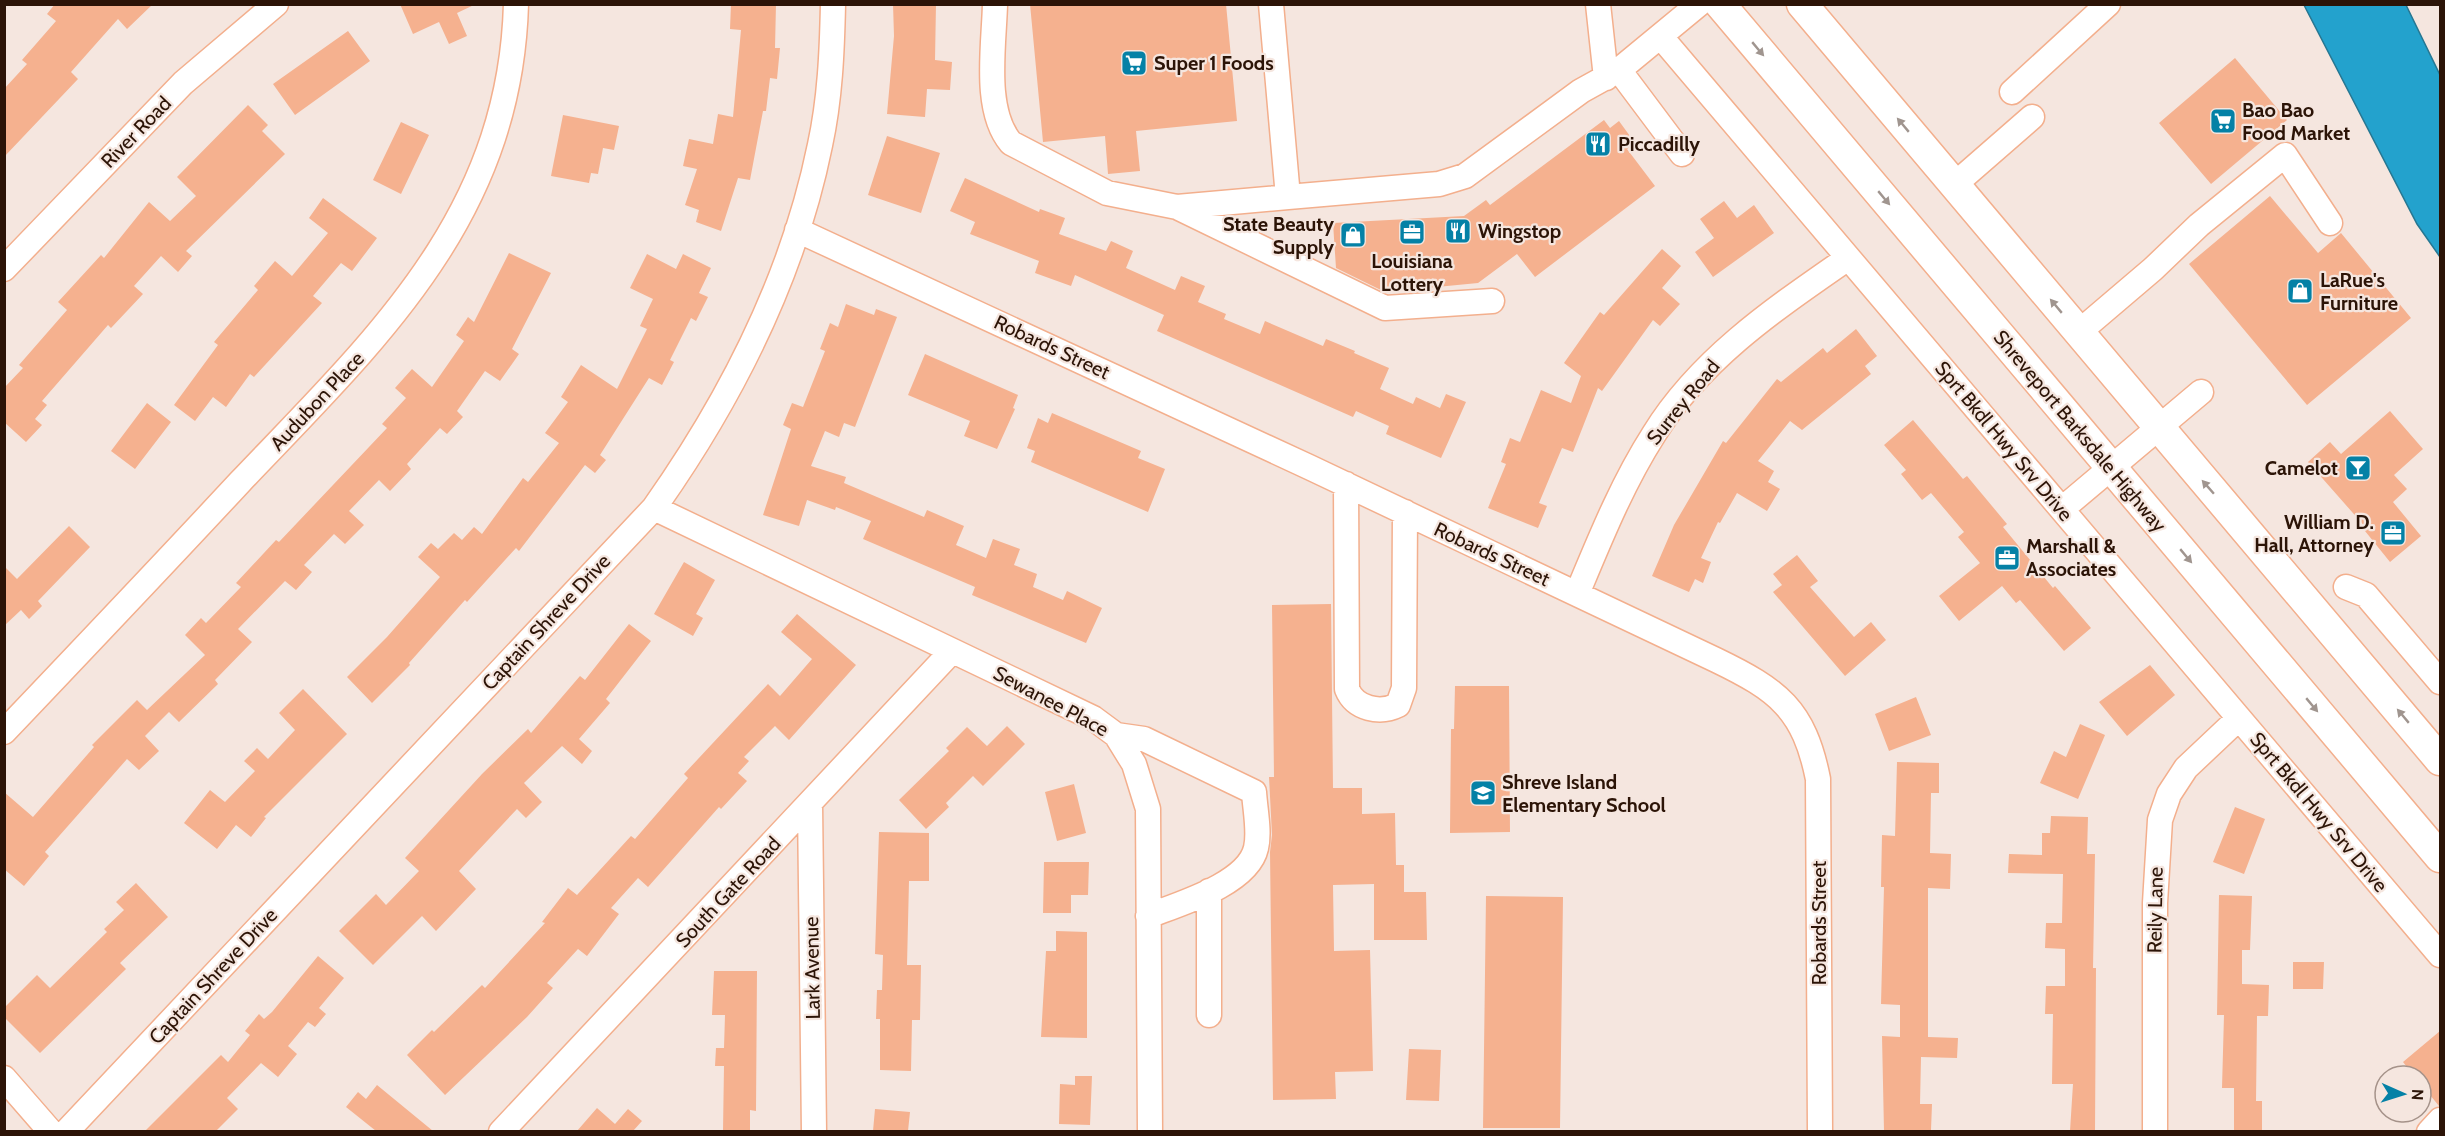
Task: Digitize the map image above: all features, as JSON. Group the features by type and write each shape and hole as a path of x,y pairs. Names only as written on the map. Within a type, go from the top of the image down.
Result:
{"main road":[{"name":"Shreveport Barksdale Highway","path":"1720,4 2440,857"},
{"path":"1802,4 2440,760"}],"street":[{"name":"River Road","path":"4,269 183,83 276,4"},
{"name":"Audubon Place","path":"4,732 351,365 410,296 448,237 490,150 512,65 516,4"},
{"name":"Captain Shreve Drive","path":"66,1131 654,508 687,460 731,386 768,308 797,230 821,143 832,66 833,4"},
{"path":"995,4 994,112 1004,135 1011,143 1107,193 1177,207 1385,308 1492,301"},
{"path":"1271,4 1288,197"},
{"path":"1598,4 1613,74 1682,154"},
{"path":"1177,207 1439,184 1457,179 1473,172 1581,91 1613,74 1661,38 1699,4"},
{"path":"2012,92 2108,4"},
{"name":"Sprt Bkdl Hwy Srv Drive","path":"1661,38 2239,718 2431,954"},
{"path":"1954,185 2032,117"},
{"path":"2079,332 2154,268 2199,225 2285,155 2330,223"},
{"name":"Robards Street","path":"797,230 1405,512 1765,686 1778,696 1798,720 1811,748 1818,779 1821,1131"},
{"name":"Surrey Road","path":"1577,594 1610,514 1630,475 1655,432 1687,390 1719,356 1770,312 1848,258"},
{"path":"2062,509 2201,392"},
{"path":"1346,484 1347,689 1354,700 1365,707 1377,710 1389,710 1398,705 1404,688 1405,512"},
{"name":"Sewanee Place","path":"654,508 1093,718 1116,735 1134,764 1148,809 1150,1131"},
{"path":"2346,587 2366,595 2440,682"},
{"name":"South Gate Road","path":"501,1131 952,651"},
{"name":"Reily Lane","path":"2155,1131 2155,903 2160,820 2169,794 2186,768 2239,718"},
{"path":"1116,735 1144,740 1254,792 1257,848 1251,861 1226,883 1148,916"},
{"name":"Lark Avenue","path":"810,804 814,1131"},
{"path":"1209,891 1209,1015"},
{"path":"4,1078 51,1131"},
{"path":"2428,1131 2440,1120"}],"water":[{"path":"2304,5 2406,5 2440,75 2440,257 2417,224"}],"building":[{"path":"55,4 153,4 127,29 118,19 71,72 78,79 4,157 4,89 27,64 22,60 56,21 47,14"},
{"path":"400,4 476,4 457,13 467,36 449,44 439,22 413,34"},
{"path":"731,4 776,4 775,48 780,48 777,79 770,78 766,111 763,111 750,180 738,178 721,231 696,222 699,210 685,205 697,169 683,166 689,139 713,144 718,114 733,117 741,30 730,29"},
{"path":"893,4 936,4 935,60 952,62 950,90 927,89 925,117 887,114 894,36"},
{"name":"Super 1 Foods","path":"1030,4 1226,4 1237,121 1136,131 1140,171 1108,174 1105,136 1043,142"},
{"path":"348,31 370,61 295,115 273,84"},
{"name":"Bao Bao Food Market","path":"2235,58 2287,120 2211,184 2159,123"},
{"path":"248,105 268,125 262,131 285,154 186,251 192,256 178,272 161,256 134,286 143,294 111,328 108,325 42,401 47,405 35,419 42,425 26,442 4,422 4,388 23,368 19,365 67,310 58,302 101,255 104,258 149,202 170,221 196,196 177,177"},
{"path":"563,115 619,126 614,150 603,148 598,174 591,173 589,183 551,176"},
{"path":"1604,120 1610,128 1619,121 1635,143 1627,149 1655,186 1535,277 1517,254 1478,283 1385,292 1336,268 1333,223 1464,216 1486,200 1490,205"},
{"path":"401,122 429,135 401,194 373,180"},
{"path":"887,136 940,153 921,213 868,195"},
{"path":"965,178 1039,212 1040,209 1065,218 1059,234 1106,251 1111,241 1133,251 1126,268 1175,290 1181,276 1205,286 1198,302 1226,314 1224,319 1260,334 1265,321 1323,346 1326,339 1389,368 1380,389 1413,404 1416,397 1440,408 1446,394 1466,402 1441,458 1386,434 1389,426 1356,411 1353,417 1157,331 1164,315 1075,275 1071,286 1035,273 1039,261 970,234 975,222 950,211"},
{"name":"LaRue's Furniture","path":"2270,196 2318,253 2341,233 2411,318 2307,405 2189,264"},
{"path":"323,198 377,238 352,271 341,263 313,296 322,303 254,377 250,374 226,407 213,397 195,421 174,405 218,345 214,342 258,290 254,286 275,261 292,276 328,233 309,218"},
{"path":"1724,201 1737,218 1754,205 1774,233 1713,277 1695,252 1714,238 1700,219"},
{"path":"1662,249 1681,266 1662,288 1680,304 1660,326 1653,320 1602,391 1598,388 1573,452 1562,448 1539,503 1547,506 1538,528 1488,508 1506,464 1501,462 1510,438 1520,442 1541,390 1571,403 1581,376 1564,363 1600,312 1604,315"},
{"path":"509,253 551,273 512,349 519,354 500,381 485,371 457,411 463,417 447,434 440,428 407,464 411,469 390,491 379,480 349,511 364,525 345,544 334,534 304,565 312,572 296,590 285,581 238,629 252,642 215,680 218,684 179,722 169,712 145,736 159,751 139,770 127,759 45,852 49,856 24,886 4,869 4,792 33,817 94,747 92,745 137,700 147,710 205,655 185,635 201,618 206,623 241,587 236,583 276,540 279,542 387,428 382,424 406,398 395,388 412,369 432,387 464,341 456,335 468,317 474,322"},
{"path":"647,254 676,269 683,254 711,268 699,293 708,297 696,321 691,318 670,360 674,362 662,385 649,378 600,455 606,460 595,473 585,465 519,551 516,548 467,602 465,600 409,663 410,665 372,703 347,677 387,637 440,577 418,557 431,543 438,549 454,533 462,540 474,527 482,534 523,478 528,482 559,443 545,433 568,402 561,397 581,365 617,389 647,329 640,326 653,299 630,288"},
{"path":"846,304 874,315 876,309 897,317 855,427 844,423 839,437 825,431 811,466 846,477 844,483 924,517 927,510 964,526 956,545 986,558 993,539 1020,549 1014,565 1037,574 1033,587 1063,600 1067,591 1102,608 1086,643 972,595 975,587 863,539 871,521 836,507 835,510 807,500 799,526 763,515 791,429 783,425 792,403 803,407 825,351 820,349 830,323 838,327"},
{"path":"1856,329 1877,356 1865,366 1871,374 1802,430 1790,421 1758,461 1774,471 1768,482 1780,489 1767,511 1737,493 1720,523 1718,522 1701,558 1711,562 1703,583 1695,579 1689,592 1652,576 1674,525 1723,441 1726,443 1777,379 1781,382 1823,348 1827,353"},
{"path":"925,354 1018,395 1013,408 1015,409 997,449 964,436 970,421 908,395"},
{"path":"147,403 171,422 135,469 111,451"},
{"name":"Camelot","path":"2390,411 2423,449 2394,475 2407,489 2393,502 2421,536 2390,562 2365,531 2367,529 2308,462 2330,442 2341,454"},
{"path":"1052,413 1141,451 1138,458 1165,469 1148,512 1031,462 1035,451 1027,448 1038,418 1048,423"},
{"path":"1913,420 1963,479 1967,476 2007,524 2003,527 2053,588 2055,586 2091,628 2064,651 2020,600 2016,603 2002,586 1959,621 1939,596 1980,563 1958,537 1964,532 1931,493 1922,500 1901,474 1906,470 1884,445"},
{"path":"69,526 90,547 38,601 42,606 29,619 21,610 4,626 4,566 17,579"},
{"path":"1797,555 1818,581 1810,587 1854,637 1871,622 1886,640 1845,676 1773,592 1782,585 1773,574"},
{"path":"684,562 715,580 696,614 703,618 693,636 654,614"},
{"path":"1331,604 1333,788 1362,788 1362,814 1395,813 1396,865 1404,865 1404,892 1426,892 1427,940 1374,940 1374,884 1333,885 1334,951 1370,950 1373,1071 1335,1072 1336,1099 1273,1100 1270,852 1272,835 1269,777 1274,777 1272,605"},
{"path":"797,614 856,665 789,740 775,726 744,757 749,761 738,773 747,781 721,809 719,807 648,887 638,878 611,908 619,914 587,956 578,949 547,983 553,988 527,1017 445,1095 407,1055 482,985 485,988 545,923 542,922 568,888 577,895 631,836 635,839 688,778 684,774 768,684 780,696 812,659 781,632"},
{"path":"629,624 651,641 606,699 610,703 579,739 592,751 582,764 562,746 524,783 542,802 526,818 517,809 459,871 476,889 436,931 422,916 373,965 339,931 376,894 386,905 419,871 405,858 482,774 528,729 531,733 580,676 585,680"},
{"path":"2150,665 2175,695 2127,736 2099,702"},
{"path":"1455,686 1509,686 1510,832 1450,833 1451,729 1454,729"},
{"path":"303,689 347,734 264,817 266,818 251,837 236,825 217,849 184,823 210,790 225,802 255,771 244,761 257,748 268,759 295,730 279,713"},
{"path":"1916,697 1931,735 1889,751 1875,714"},
{"path":"2080,724 2105,735 2078,799 2040,783 2054,751 2066,757"},
{"path":"1007,726 1025,744 983,786 973,776 946,803 949,807 926,829 899,800 949,751 946,748 967,727 987,746"},
{"path":"1897,762 1939,763 1939,793 1931,793 1930,853 1951,854 1950,889 1928,888 1928,1037 1958,1038 1957,1058 1921,1057 1920,1104 1932,1104 1931,1130 1922,1131 1884,1131 1882,1036 1900,1037 1900,1005 1881,1004 1884,887 1881,887 1882,835 1895,836"},
{"path":"1074,784 1086,833 1057,841 1045,792"},
{"path":"2235,807 2265,819 2244,874 2213,862"},
{"path":"2051,816 2088,817 2087,854 2095,854 2093,968 2096,968 2095,1131 2070,1131 2073,1084 2052,1084 2053,1014 2045,1014 2046,986 2065,986 2065,949 2045,948 2046,923 2062,923 2063,874 2008,873 2009,854 2042,855 2042,833 2050,833"},
{"path":"879,832 929,833 929,881 909,881 907,965 921,965 920,1020 912,1020 911,1071 880,1070 880,1019 876,1019 877,990 882,990 883,955 875,954"},
{"path":"1044,862 1089,862 1088,895 1071,895 1071,913 1043,913"},
{"path":"136,883 168,917 120,963 126,969 40,1053 4,1017 4,1008 37,975 50,988 107,932 104,929 124,910 116,902"},
{"path":"2219,895 2252,896 2250,950 2242,950 2242,984 2269,985 2268,1016 2257,1016 2256,1101 2262,1101 2262,1131 2234,1131 2234,1088 2222,1088 2224,1015 2217,1015"},
{"path":"1486,896 1563,897 1560,1128 1483,1128"},
{"path":"1056,931 1087,932 1087,1038 1041,1037 1046,951 1056,951"},
{"path":"318,956 344,978 319,1008 326,1014 315,1027 308,1022 288,1046 297,1054 278,1077 261,1063 227,1098 238,1109 216,1131 145,1131 221,1055 228,1062 250,1035 245,1031 259,1014 264,1019 272,1012"},
{"path":"2293,962 2324,962 2323,989 2293,989"},
{"path":"714,971 757,971 756,1111 750,1110 750,1131 723,1131 724,1066 715,1066 716,1048 724,1048 725,1015 712,1015"},
{"path":"2440,1031 2440,1106 2433,1099 2433,1064 2405,1064 2403,1062"},
{"path":"1409,1049 1441,1050 1439,1101 1406,1100"},
{"path":"1075,1076 1092,1076 1090,1125 1059,1124 1060,1084 1075,1085"},
{"path":"377,1085 433,1131 376,1131 346,1107 358,1092 366,1099"},
{"path":"597,1108 615,1124 628,1109 642,1121 633,1131 577,1131"},
{"path":"875,1109 910,1112 908,1131 873,1131"}],"place":[{"name":"Super 1 Foods","path":"1134,63"},
{"name":"Bao Bao Food Market","path":"2223,121"},
{"name":"Piccadilly","path":"1598,144"},
{"name":"Wingstop","path":"1458,231"},
{"name":"Louisiana Lottery","path":"1412,232"},
{"name":"State Beauty Supply","path":"1353,235"},
{"name":"LaRue's Furniture","path":"2300,291"},
{"name":"Camelot","path":"2358,468"},
{"name":"William D. Hall, Attorney","path":"2393,533"},
{"name":"Marshall & Associates","path":"2007,558"},
{"name":"Shreve Island Elementary School","path":"1483,793"}]}
